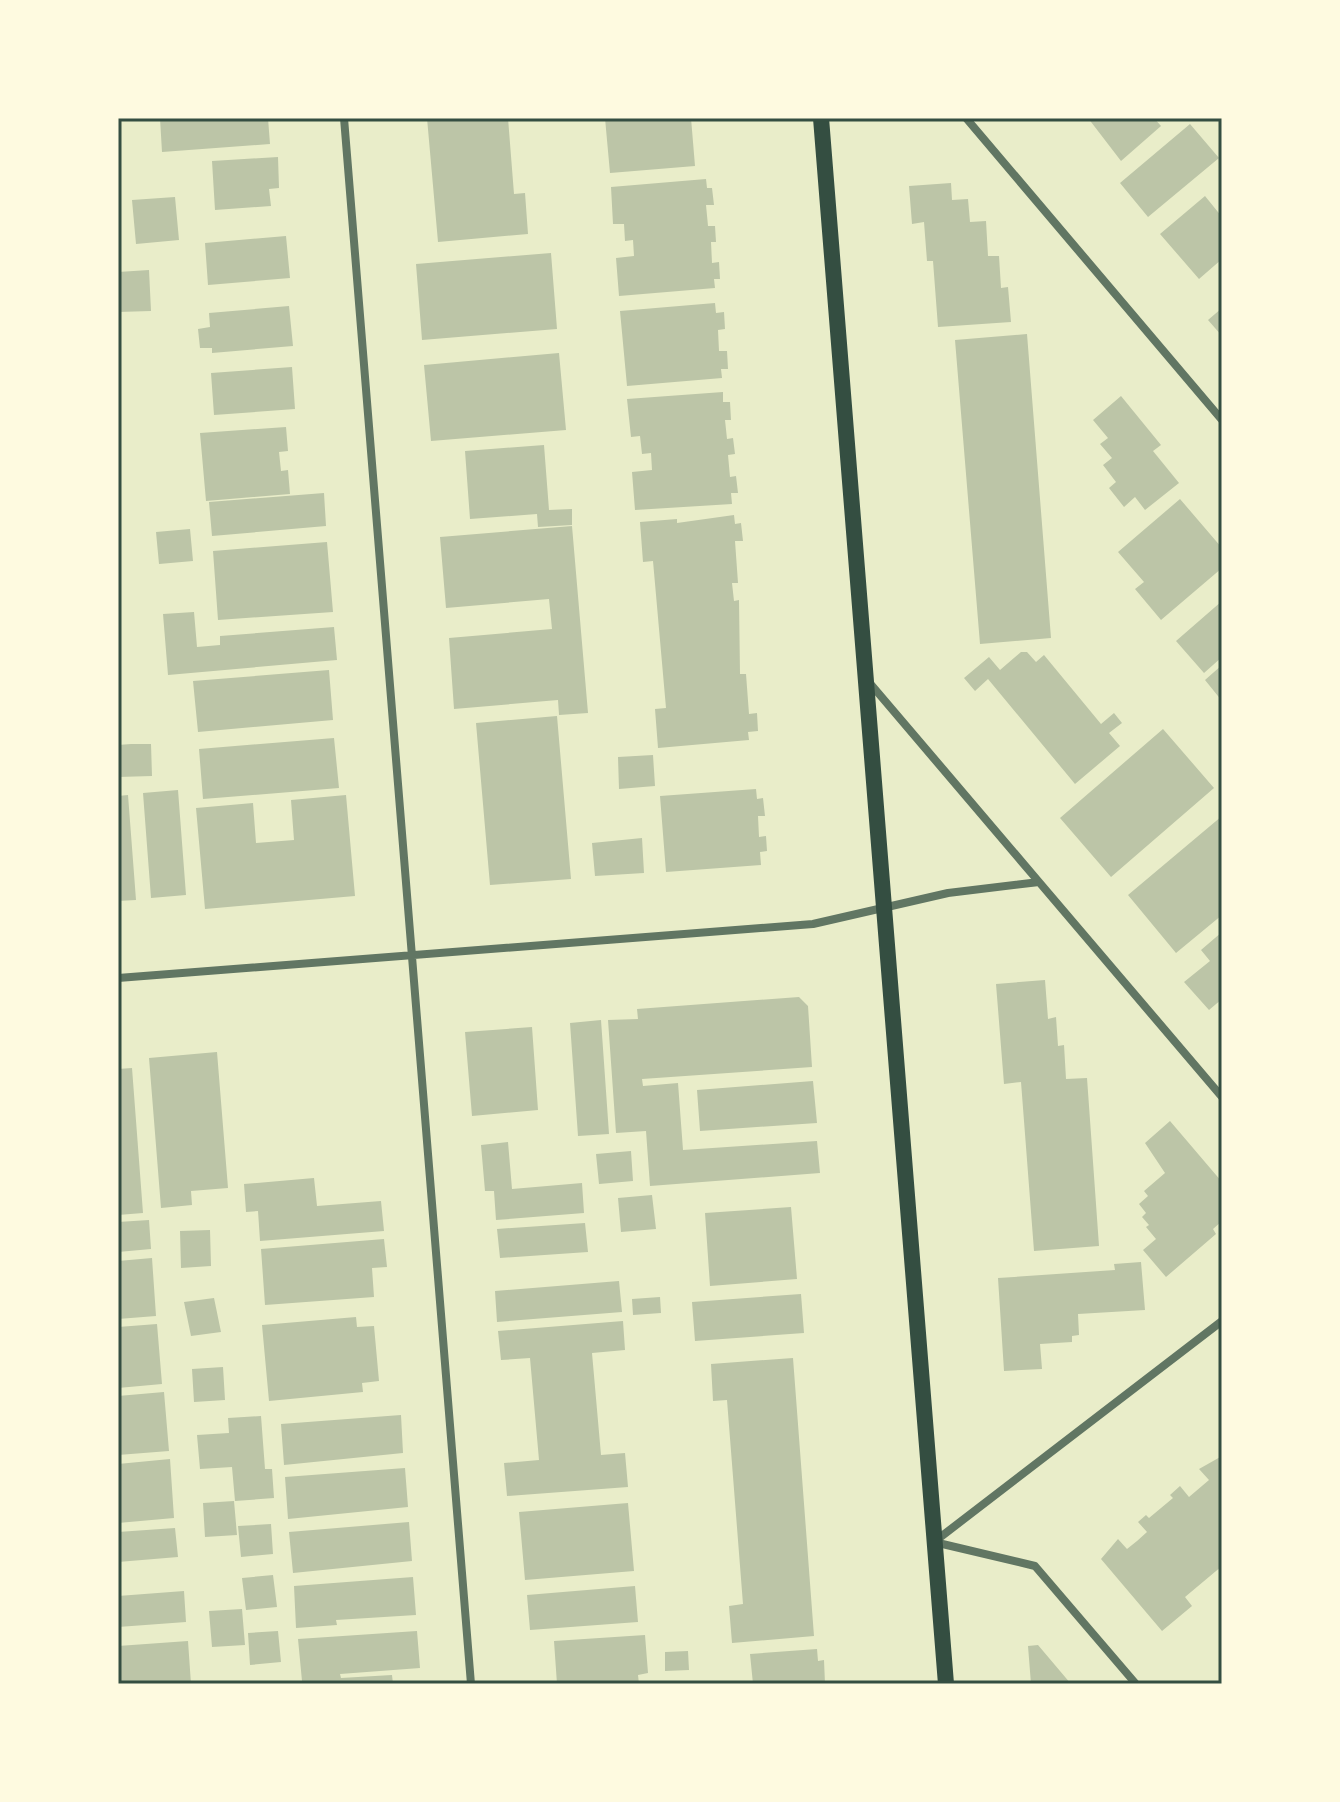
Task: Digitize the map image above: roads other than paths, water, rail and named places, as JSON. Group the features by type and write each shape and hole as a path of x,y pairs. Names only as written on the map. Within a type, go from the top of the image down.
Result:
{"main road":[{"path":"821,118 946,1684"}],"street":[{"path":"344,118 471,1684"},
{"path":"966,118 1222,420"},
{"path":"866,679 1222,1097"},
{"path":"118,978 813,924 948,893 1039,882"},
{"path":"934,1542 1222,1321"},
{"path":"934,1542 1035,1566 1136,1684"}]}
